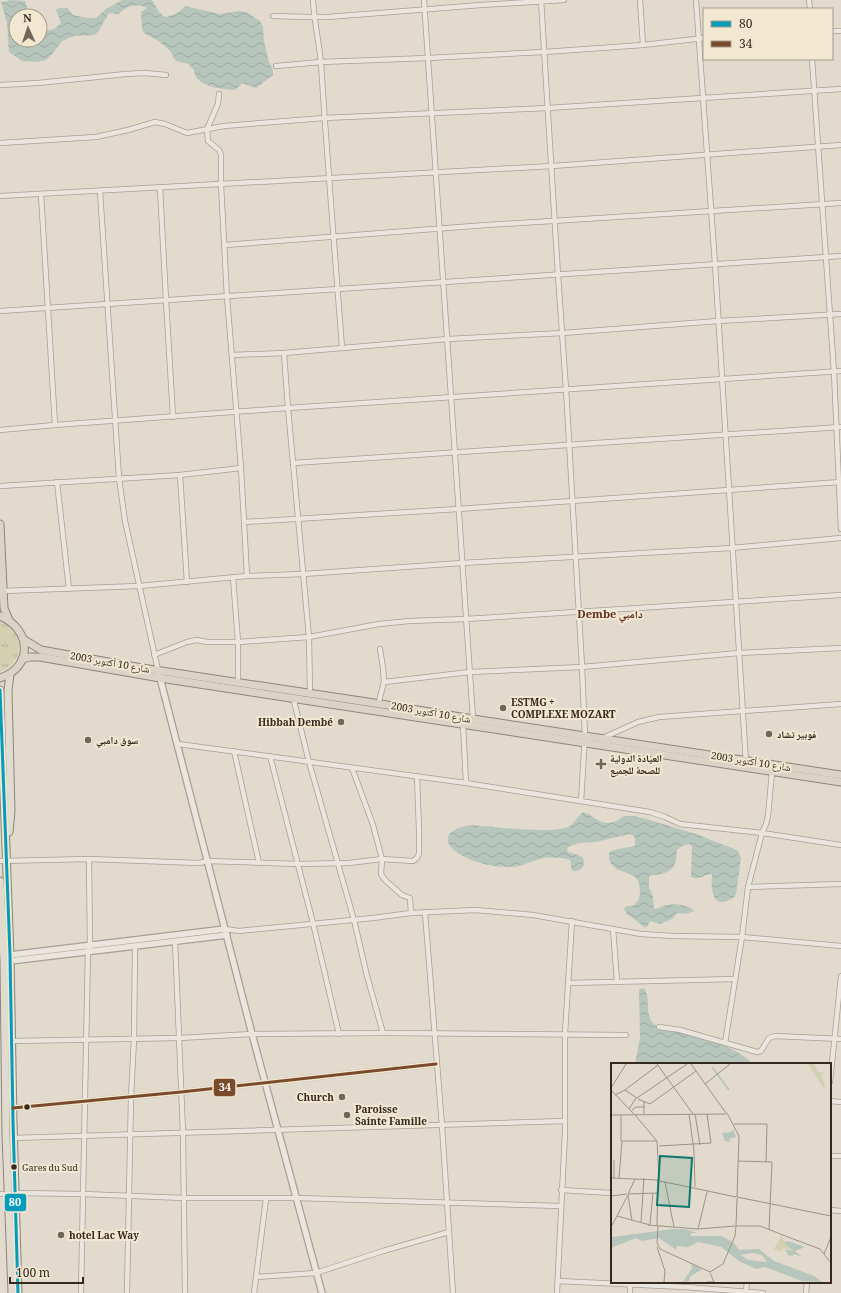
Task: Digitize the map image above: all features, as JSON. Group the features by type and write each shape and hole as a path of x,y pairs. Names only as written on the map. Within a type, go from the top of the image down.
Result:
{"highway":[{"path":"0,524 4,608 9,620"},
{"path":"0,616 9,620 18,628 23,639 24,649 19,665 10,674 0,678"},
{"name":"شارع 10 أكتوبر 2003","path":"23,639 41,650 293,699 746,764 841,775"},
{"name":"شارع 10 أكتوبر 2003","path":"22,659 40,657 378,703 585,740 602,739 746,764 772,772 841,782"}],"main road":[{"path":"10,674 8,691 11,811 3,861 5,958 3,1136 12,1194 18,1293"},
{"path":"0,690 6,846"},
{"path":"0,881 12,1041 12,1293"}],"street":[{"path":"313,0 314,18 321,62 328,179 342,348"},
{"path":"424,0 473,719"},
{"path":"273,16 314,18 564,0"},
{"path":"640,0 643,45"},
{"path":"696,0 715,264 746,764"},
{"path":"541,1 570,445 582,667 585,740 581,801"},
{"path":"276,66 321,62 544,52 643,45 703,38"},
{"path":"812,60 829,314 839,427 841,529"},
{"path":"0,85 38,83 126,74 145,73 166,75"},
{"path":"0,143 96,137 155,122 165,124 187,133 224,126 324,118 548,108 841,89"},
{"path":"219,94 218,104 207,129 208,141 221,152 221,185 226,244 227,297 241,468 247,576"},
{"path":"0,196 552,166 841,145"},
{"path":"160,188 173,417"},
{"path":"100,191 114,420 119,478 125,521 154,655 252,1034 322,1293"},
{"path":"41,194 56,425"},
{"path":"226,244 440,228 841,202"},
{"path":"0,311 841,256"},
{"path":"232,355 284,353 448,339 563,333 718,321 841,314"},
{"path":"284,353 309,637 310,693"},
{"path":"0,430 114,420 841,371"},
{"path":"293,463 839,427"},
{"path":"0,486 180,474 241,468"},
{"path":"180,474 187,582"},
{"path":"57,482 69,589"},
{"path":"244,522 299,520 840,482"},
{"path":"3,591 139,586 247,576 303,574 462,563 732,548 841,538"},
{"path":"233,577 238,642 238,683"},
{"path":"154,655 187,642 197,640 207,642 238,642 309,637 379,624 409,621 579,612 841,594"},
{"path":"384,682 470,672 582,667 739,654 841,648"},
{"path":"377,711 384,682 380,649"},
{"path":"292,691 309,762 354,920 367,976 383,1033"},
{"path":"602,739 638,722 659,717 841,704"},
{"path":"464,724 466,783"},
{"path":"178,744 466,783 650,812 680,824 841,844"},
{"path":"234,751 259,863"},
{"path":"270,756 313,923 339,1034"},
{"path":"352,768 373,825 382,860 381,874 402,895 410,898 411,913"},
{"path":"725,1043 742,937 748,887 768,816 772,772"},
{"path":"3,861 89,859 199,863 298,864 382,860 413,861 419,854 417,776"},
{"path":"81,1293 89,948 89,859"},
{"path":"748,887 841,884"},
{"path":"5,958 313,923 411,913 474,910 533,915 641,934 742,937 841,946"},
{"path":"425,912 442,1126 453,1293"},
{"path":"557,1293 565,1121 565,1034 572,921"},
{"path":"613,929 617,981"},
{"path":"89,948 135,946 176,941 226,932"},
{"path":"176,941 183,1133 185,1293"},
{"path":"127,1293 135,946"},
{"path":"831,1071 841,976"},
{"path":"569,983 735,979"},
{"path":"659,1027 680,1030 757,1052 761,1051 771,1037 841,1039"},
{"path":"12,1041 179,1038 252,1034 435,1033 626,1035"},
{"path":"12,1108 181,1092 436,1064"},
{"path":"831,1101 841,1102"},
{"path":"13,1138 131,1136 183,1133 565,1121"},
{"path":"562,1190 611,1193"},
{"path":"0,1194 129,1195 184,1198 297,1198 561,1206"},
{"path":"254,1293 266,1199"},
{"path":"831,1210 841,1211"},
{"path":"256,1277 316,1273 383,1251 449,1232"},
{"path":"558,1281 685,1285 763,1293"},
{"path":"746,1292 747,1283"},
{"path":"806,1293 807,1283"},
{"path":"630,1284 630,1293"}],"green space":[{"path":"0,622 15,633 19,645 17,657 13,663 7,669 0,672"}],"water":[{"path":"12,0 25,1 27,8 8,8 8,38 7,23 1,2"},
{"path":"122,0 152,0 159,12 165,17 176,13 185,6 220,14 239,11 246,12 260,21 263,27 264,41 269,62 273,70 273,75 256,88 242,83 235,90 229,90 204,84 195,76 194,70 188,64 176,61 170,51 160,42 144,33 142,29 141,12 147,8 143,6 128,7 119,14 109,13 98,32 94,35 74,36 62,41 46,60 36,62 22,61 9,52 9,48 48,48 48,31 54,29 61,23 56,10 59,8 67,8 73,15 96,18 106,9"},
{"path":"583,812 589,814 598,821 606,823 617,821 624,816 633,816 646,819 696,834 737,850 741,858 736,894 730,900 722,902 716,900 713,892 712,874 699,878 691,877 692,846 689,844 680,847 677,850 676,860 671,869 664,873 649,876 649,887 653,897 654,909 665,905 678,904 689,907 694,911 686,914 677,913 672,919 660,924 650,921 647,927 644,927 626,913 624,909 626,906 634,905 639,899 640,891 638,880 631,874 616,869 611,864 609,859 609,853 613,850 635,846 635,838 633,835 629,834 596,842 578,843 568,847 568,852 583,858 584,864 578,871 572,870 570,860 559,858 540,859 514,867 487,865 465,857 451,848 448,843 450,834 454,830 461,827 470,825 537,830 562,829 570,826"},
{"path":"644,988 646,992 649,1016 651,1021 658,1027 678,1030 709,1039 738,1053 752,1063 635,1063 640,1038 640,989"}],"transit line":[{"name":"80","path":"0,690 10,955 18,1293"},
{"name":"34","path":"13,1108 181,1092 436,1064"}],"place":[{"name":"ESTMG + COMPLEXE MOZART","path":"503,708"},
{"name":"Hibbah Dembé","path":"341,722"},
{"name":"فوبير تشاد","path":"769,734"},
{"name":"سوق دامبي","path":"88,740"},
{"name":"العيادة الدولية للصحة للجميع","path":"601,764"},
{"name":"Church","path":"342,1097"},
{"name":"Paroisse Sainte Famille","path":"347,1115"},
{"name":"Gares du Sud","path":"14,1167"},
{"name":"hotel Lac Way","path":"61,1235"}],"district":[{"name":"Dembe دامبي","path":"610,614"}]}
